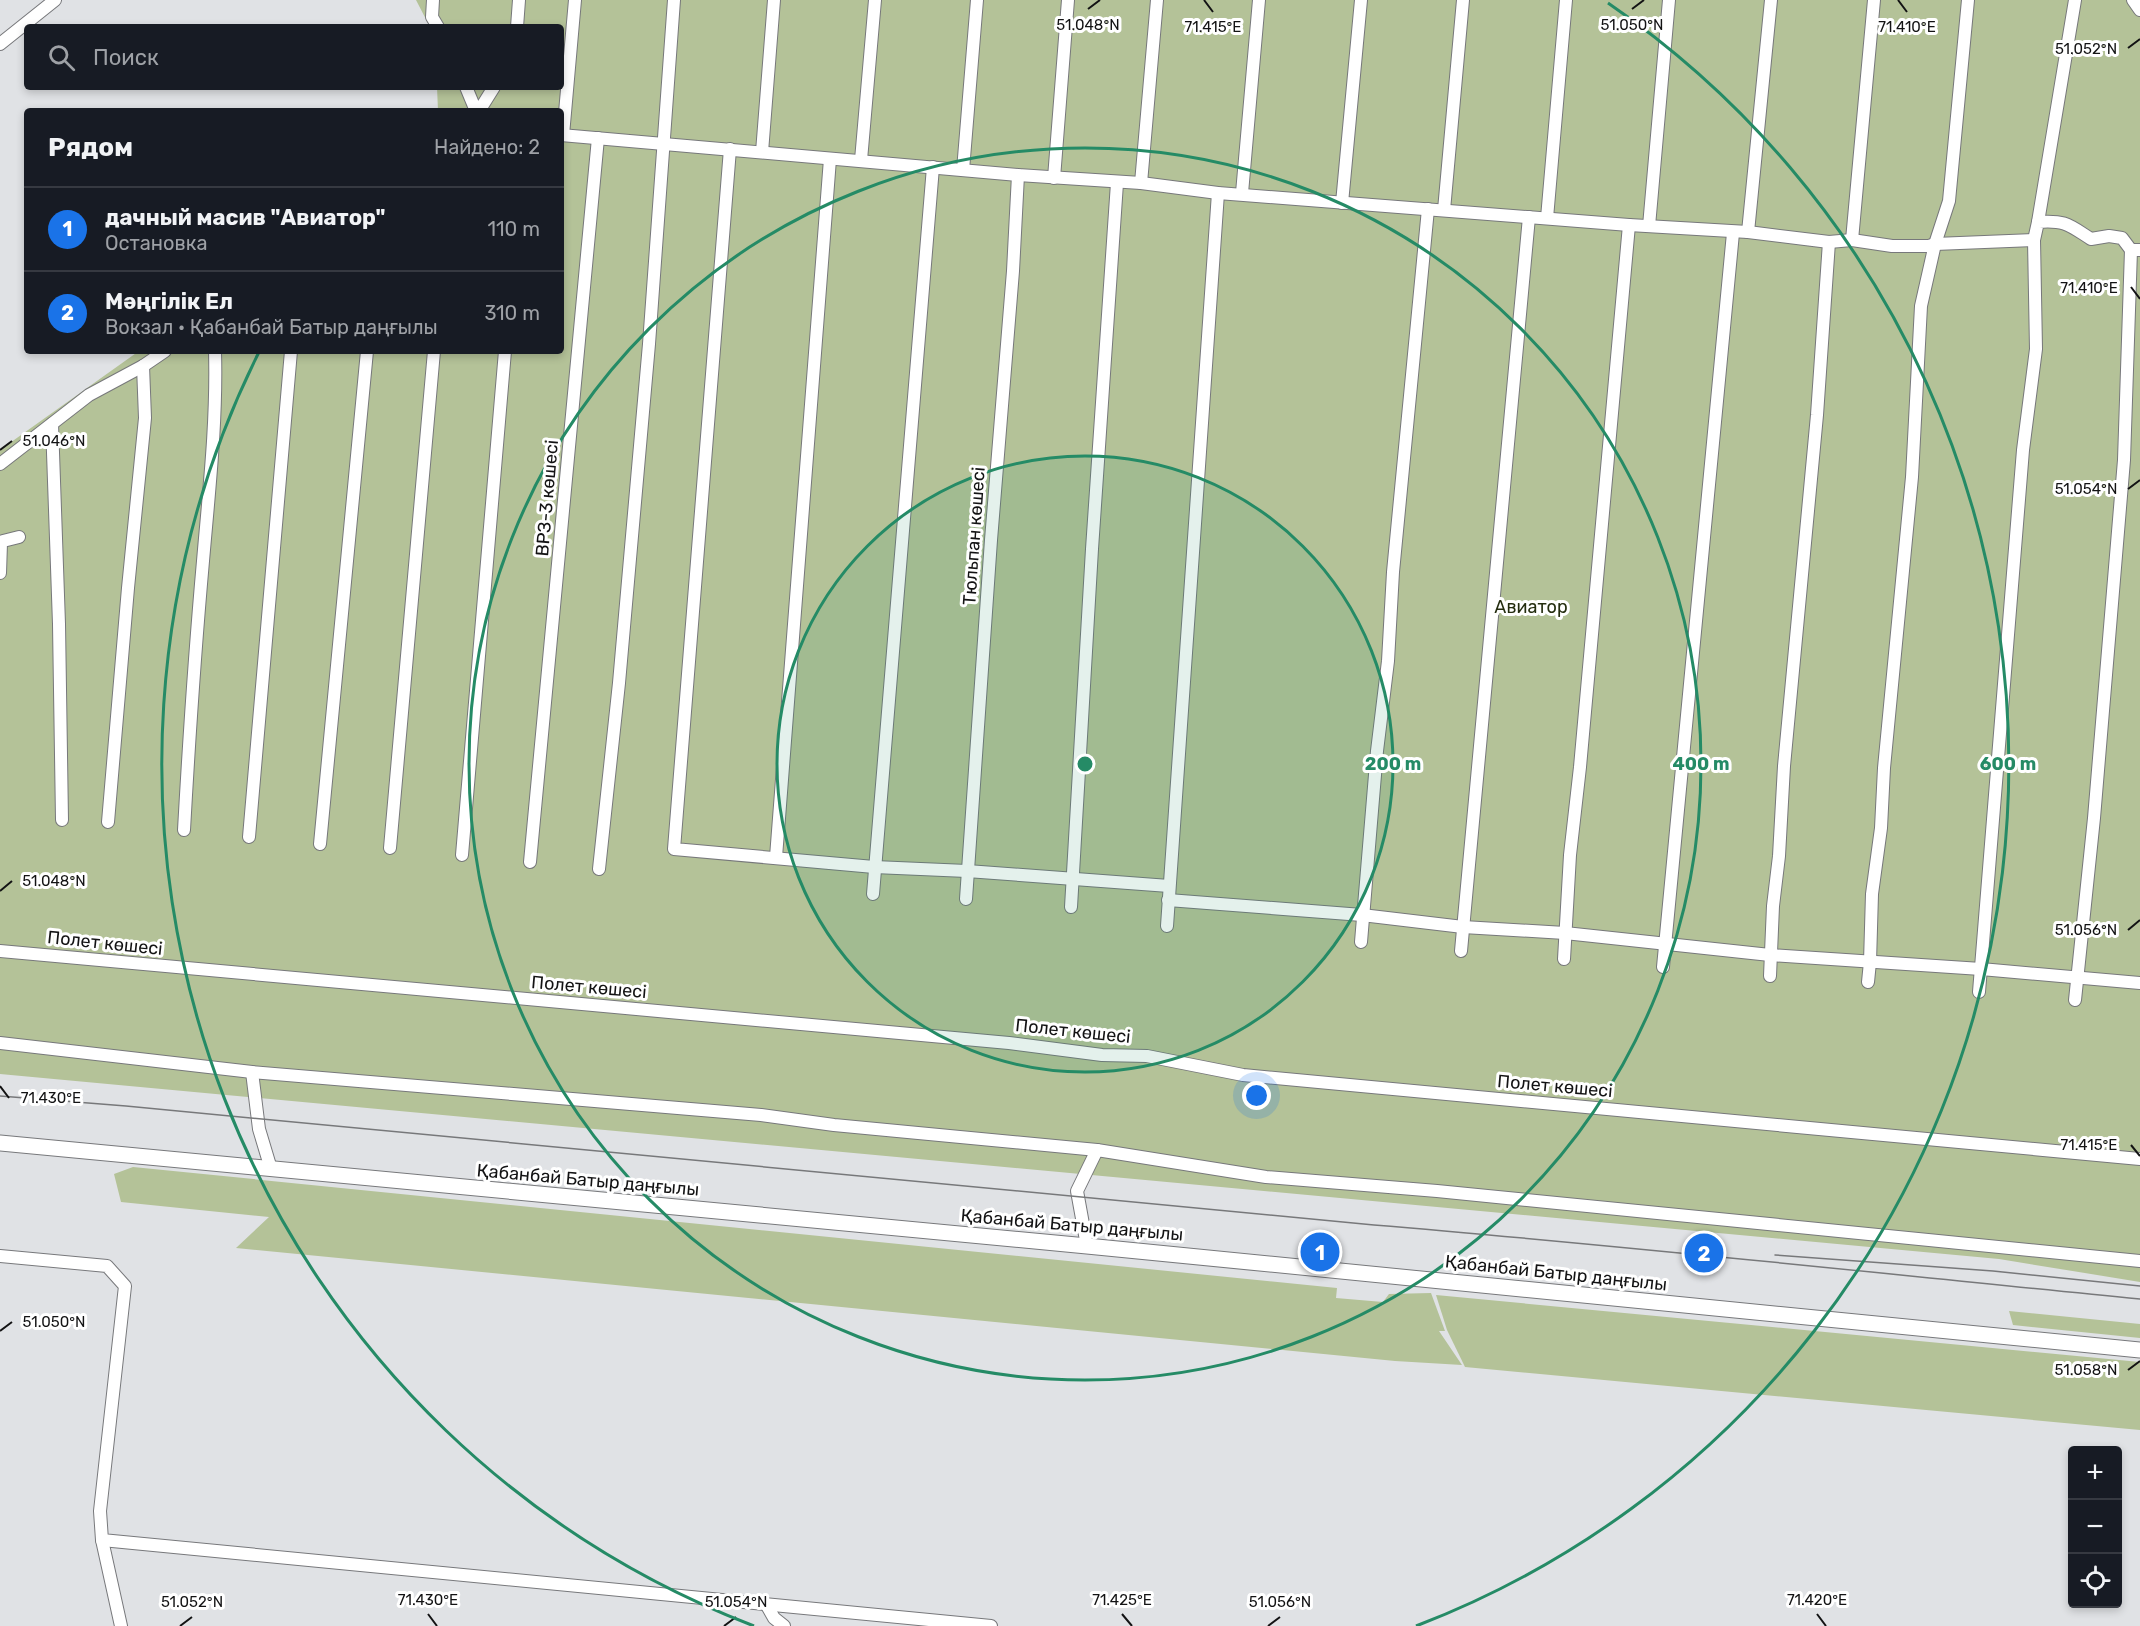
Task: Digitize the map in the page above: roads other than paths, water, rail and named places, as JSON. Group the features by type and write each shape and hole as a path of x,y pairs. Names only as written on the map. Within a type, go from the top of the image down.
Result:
{"main road":[{"path":"0,1136 61,1149"},
{"name":"Қабанбай Батыр даңғылы","path":"0,1143 1087,1246 2140,1350"}],"street":[{"path":"25,24 55,0"},
{"path":"433,0 432,17 436,24"},
{"path":"517,24 519,0"},
{"path":"564,112 574,0"},
{"path":"599,869 619,683 649,344 674,0"},
{"path":"762,152 774,0"},
{"path":"861,160 875,0"},
{"path":"963,170 977,0"},
{"path":"1054,178 1068,0"},
{"path":"1142,183 1157,0"},
{"path":"1242,194 1259,0"},
{"path":"1342,203 1361,0"},
{"path":"1444,210 1464,0"},
{"path":"1547,218 1566,0"},
{"path":"1649,226 1669,0"},
{"path":"1748,232 1771,0"},
{"path":"1852,240 1874,0"},
{"path":"1868,982 1872,894 1881,828 1884,768 1912,477 1921,306 1935,244 1949,201 1968,0"},
{"path":"1979,992 2023,450 2036,349 2034,240 2075,0"},
{"path":"2133,0 2140,10"},
{"path":"0,44 24,25"},
{"path":"468,90 476,108"},
{"path":"480,108 492,90"},
{"path":"564,135 861,160 1018,176 1142,183 1218,193 1748,232 1829,242 1852,240 1892,246 1929,246 2034,240"},
{"name":"ВРЗ-3 көшесі","path":"530,862 598,138"},
{"path":"730,149 674,849 874,867 967,871 1169,886"},
{"path":"776,857 830,159"},
{"path":"873,894 933,167"},
{"name":"Тюльпан көшесі","path":"966,899 1018,176"},
{"path":"1071,907 1071,878 1117,183"},
{"path":"1167,926 1218,193"},
{"path":"1361,942 1388,661 1393,572 1428,209"},
{"path":"1461,951 1529,217"},
{"path":"2038,222 2056,221 2069,224 2091,239 2109,236 2122,238 2136,250 2124,460 2094,818 2075,1000"},
{"path":"1564,959 1570,855 1629,225"},
{"path":"1663,967 1733,232"},
{"path":"1770,976 1785,755 1816,415 1829,242"},
{"path":"0,464 89,395 161,354"},
{"path":"184,830 191,701 213,445 215,354"},
{"path":"249,837 291,354"},
{"path":"320,844 323,832 349,526 367,354"},
{"path":"390,848 434,354"},
{"path":"462,855 506,354"},
{"path":"108,822 145,418 143,366"},
{"path":"52,424 62,820"},
{"path":"0,573 1,543 19,537"},
{"path":"1168,900 1362,915 1463,927 1565,933 1770,955 1981,969 2140,983"},
{"name":"Полет көшесі","path":"0,951 1009,1043 1102,1055 1147,1056 1242,1075 2140,1159"},
{"path":"0,1043 252,1072 761,1115 834,1125 1097,1150 1266,1177 1437,1191 2140,1262"},
{"path":"252,1072 259,1129 271,1169"},
{"path":"1087,1246 1077,1191 1097,1150"},
{"path":"0,1256 107,1266 125,1286 100,1511 102,1540 121,1626"},
{"path":"102,1540 991,1626"},
{"path":"766,1604 774,1618 784,1626"}],"tram line":[{"path":"0,1096 1757,1260 2140,1299"},
{"path":"1775,1255 1993,1271 2140,1286"}],"place":[{"name":"дачный масив \"Авиатор\"","path":"1320,1252"},
{"name":"Мәңгілік Ел","path":"1704,1253"}],"park label":[{"name":"Авиатор","path":"1531,607"}]}
